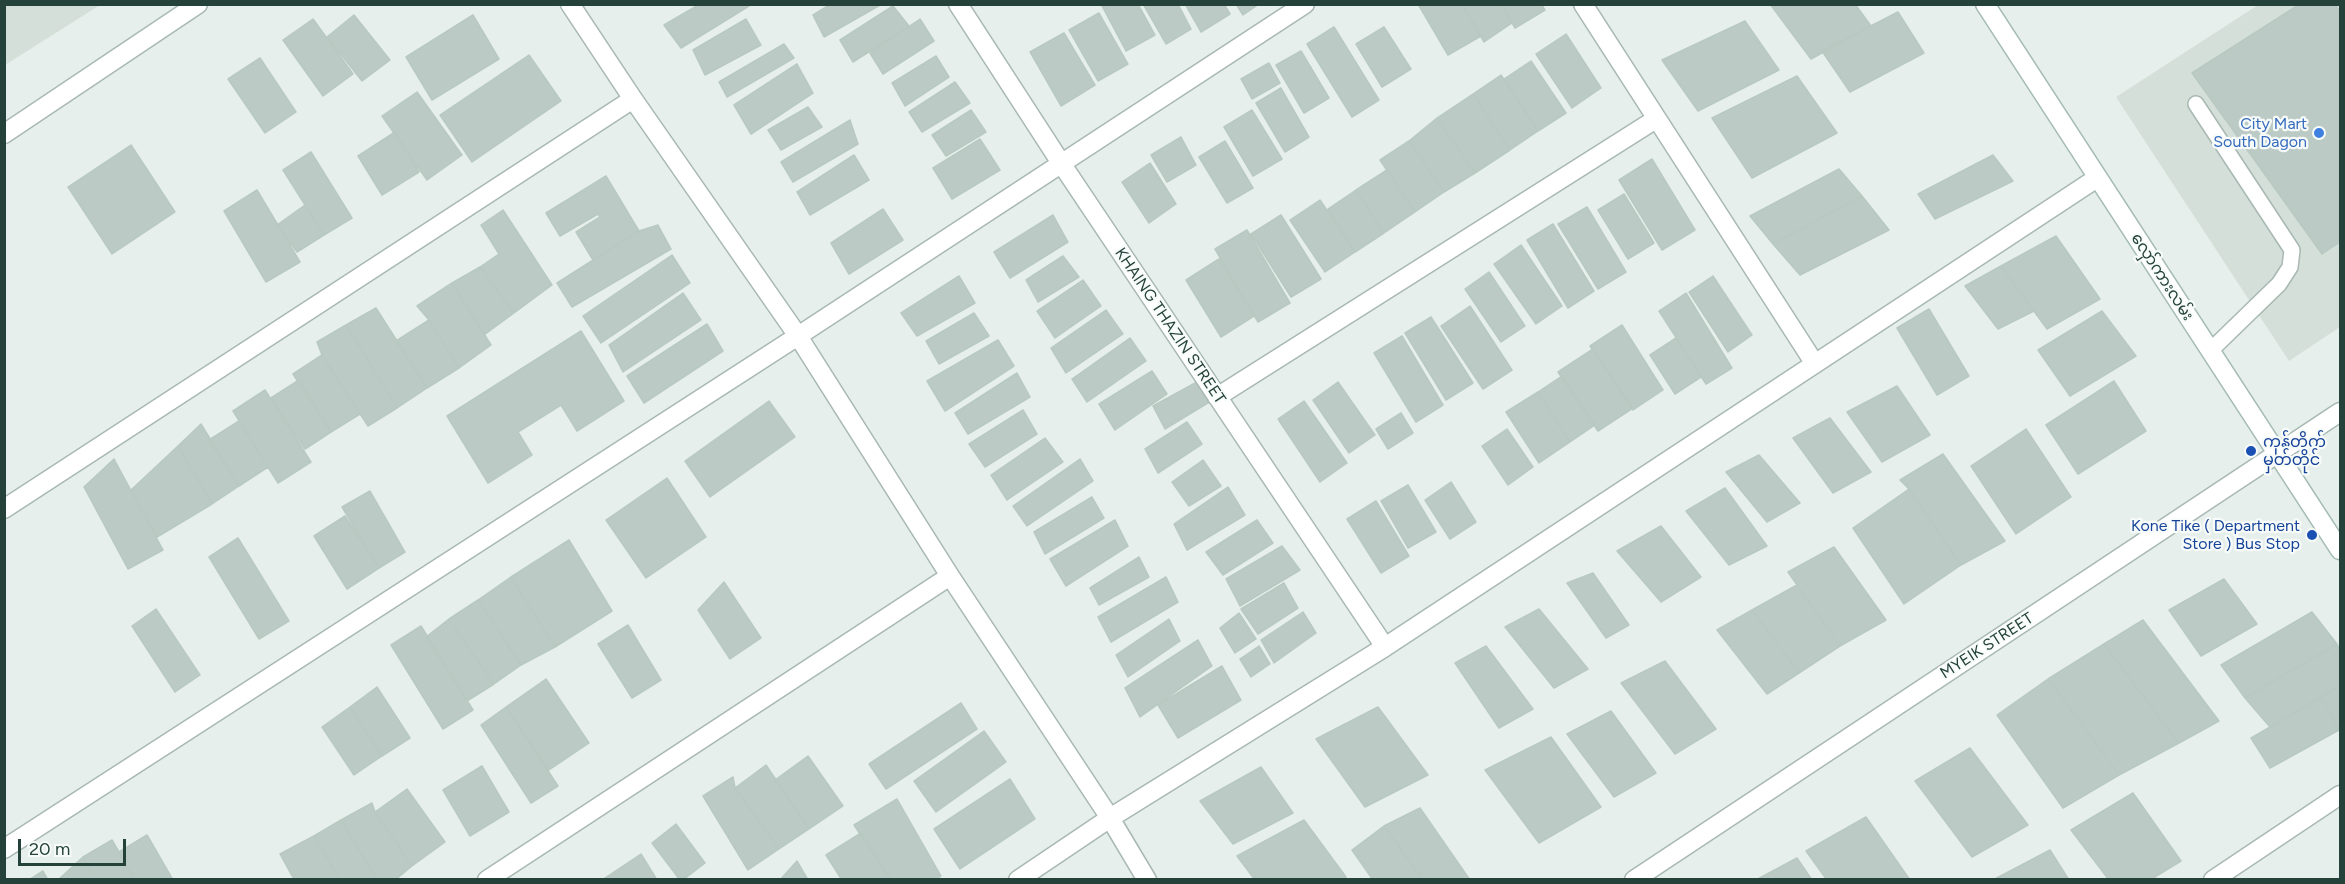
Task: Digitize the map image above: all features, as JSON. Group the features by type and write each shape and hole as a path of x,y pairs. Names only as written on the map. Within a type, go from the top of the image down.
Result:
{"street":[{"path":"4,134 198,4"},
{"path":"570,4 633,99 798,336 950,576 1110,818 1147,879"},
{"name":"KHAING THAZIN STREET","path":"958,4 1061,163 1385,647"},
{"path":"4,849 798,336 1305,4"},
{"path":"1583,4 1815,364"},
{"name":"လှော်ကားလမ်း","path":"1984,4 2340,550"},
{"path":"4,509 633,99"},
{"path":"1217,397 1656,119"},
{"path":"1018,879 1110,818 1385,647 2097,178"},
{"name":"MYEIK STREET","path":"1634,879 2340,412"},
{"path":"487,879 950,576"},
{"path":"2213,879 2340,795"}],"lane":[{"path":"2196,104 2292,250 2290,267 2279,284 2210,351"}],"shaded area":[{"path":"5,4 100,4 100,5 5,65"},
{"path":"2258,5 2340,5 2340,327 2289,361 2116,97"}],"building":[{"path":"700,4 748,4 749,6 681,48 664,25"},
{"path":"831,4 882,4 824,37 813,15"},
{"path":"1101,4 1138,4 1155,35 1126,51"},
{"path":"1143,4 1178,4 1191,29 1166,44"},
{"path":"1185,4 1224,4 1230,14 1201,32"},
{"path":"1236,4 1259,4 1243,15"},
{"path":"1418,4 1462,4 1481,36 1448,55"},
{"path":"1462,4 1501,4 1512,23 1484,42"},
{"path":"1501,4 1541,4 1545,10 1515,28"},
{"path":"1770,4 1855,4 1871,26 1811,59"},
{"path":"2300,4 2335,4 2340,12 2340,242 2322,254 2192,73"},
{"path":"893,6 909,26 853,62 840,40"},
{"path":"1898,12 1924,53 1850,92 1822,51"},
{"path":"1099,13 1128,64 1098,81 1069,30"},
{"path":"354,15 390,60 362,81 327,37"},
{"path":"473,15 499,59 432,100 406,57"},
{"path":"313,19 353,74 323,96 283,40"},
{"path":"746,19 761,45 705,75 693,50"},
{"path":"920,19 934,41 883,74 870,53"},
{"path":"1745,21 1779,70 1698,111 1662,60"},
{"path":"1334,27 1379,100 1352,117 1307,44"},
{"path":"1384,27 1411,69 1382,87 1356,44"},
{"path":"1064,33 1095,85 1061,106 1030,52"},
{"path":"1566,34 1601,88 1572,108 1536,54"},
{"path":"784,44 794,58 727,97 719,82"},
{"path":"1301,51 1329,98 1304,113 1276,65"},
{"path":"529,55 561,101 472,162 440,115"},
{"path":"936,56 949,77 905,106 892,83"},
{"path":"260,58 296,112 265,133 228,79"},
{"path":"1531,61 1566,113 1538,131 1504,79"},
{"path":"1269,63 1280,83 1252,99 1241,79"},
{"path":"797,64 813,93 751,134 734,105"},
{"path":"1501,75 1538,131 1510,150 1473,94"},
{"path":"1797,76 1837,133 1752,178 1712,118"},
{"path":"955,82 970,103 922,132 909,112"},
{"path":"1281,88 1309,137 1285,152 1256,103"},
{"path":"417,92 462,155 427,180 382,116"},
{"path":"1473,94 1510,150 1475,173 1437,118"},
{"path":"808,107 822,127 781,150 768,130"},
{"path":"971,110 986,132 946,156 932,135"},
{"path":"1252,110 1282,159 1253,176 1224,127"},
{"path":"1437,118 1475,173 1444,192 1409,141"},
{"path":"850,120 858,144 793,182 781,162"},
{"path":"395,132 419,172 382,195 358,156"},
{"path":"1181,137 1196,165 1167,182 1151,155"},
{"path":"980,139 1000,170 952,199 933,168"},
{"path":"1225,141 1253,188 1227,203 1199,157"},
{"path":"1409,141 1444,192 1415,212 1380,160"},
{"path":"131,145 175,212 112,254 68,187"},
{"path":"311,152 352,218 324,235 283,170"},
{"path":"854,155 869,180 810,215 797,192"},
{"path":"1993,155 2013,181 1935,219 1918,194"},
{"path":"1652,159 1695,230 1662,250 1619,180"},
{"path":"1150,163 1176,204 1149,223 1122,182"},
{"path":"1839,169 1862,196 1773,244 1750,216"},
{"path":"1387,170 1415,212 1384,233 1356,190"},
{"path":"606,176 639,231 593,260 576,232 600,217 598,214 560,236 546,213"},
{"path":"257,190 300,262 266,282 224,211"},
{"path":"1356,190 1384,233 1355,252 1328,209"},
{"path":"1624,194 1654,243 1628,259 1598,210"},
{"path":"1862,196 1889,230 1800,275 1773,244"},
{"path":"1320,200 1355,252 1325,272 1290,220"},
{"path":"305,205 324,235 297,252 277,225"},
{"path":"1587,207 1626,272 1598,289 1558,224"},
{"path":"883,209 903,240 849,274 831,243"},
{"path":"503,210 552,285 514,313 480,267 499,254 481,225"},
{"path":"1053,215 1068,242 1010,278 994,252"},
{"path":"1281,215 1321,279 1291,297 1251,234"},
{"path":"1553,224 1594,291 1568,308 1527,240"},
{"path":"658,225 671,249 572,307 557,283 639,231"},
{"path":"1247,230 1290,303 1258,322 1215,249"},
{"path":"2056,236 2100,299 2047,329 2001,266"},
{"path":"1521,245 1562,306 1536,324 1494,264"},
{"path":"672,255 690,283 601,343 583,316"},
{"path":"1063,256 1079,277 1038,302 1026,280"},
{"path":"1219,259 1254,316 1221,337 1186,280"},
{"path":"2001,266 2034,311 1998,329 1965,286"},
{"path":"480,267 514,313 484,335 452,283"},
{"path":"1489,272 1525,326 1501,342 1465,289"},
{"path":"959,276 975,303 917,336 901,313"},
{"path":"1713,276 1752,335 1728,352 1689,292"},
{"path":"1083,280 1101,306 1055,338 1037,311"},
{"path":"452,283 491,345 459,368 429,320 417,306"},
{"path":"683,293 701,320 623,372 609,345"},
{"path":"1686,293 1732,368 1706,384 1659,311"},
{"path":"1470,306 1512,370 1483,389 1441,326"},
{"path":"376,308 427,388 397,408 346,325"},
{"path":"1929,309 1969,376 1937,395 1897,328"},
{"path":"1106,310 1123,334 1066,373 1051,348"},
{"path":"2102,311 2136,356 2070,396 2038,350"},
{"path":"974,313 989,336 939,364 926,341"},
{"path":"1431,317 1473,383 1446,400 1405,333"},
{"path":"429,320 459,368 427,388 396,341"},
{"path":"707,324 723,351 644,403 627,376"},
{"path":"346,325 397,408 368,426 322,355 317,342"},
{"path":"1622,325 1663,390 1633,410 1590,346"},
{"path":"581,331 624,401 577,431 561,405 518,432 532,455 488,483 447,416"},
{"path":"1402,336 1443,405 1416,422 1374,353"},
{"path":"1130,338 1146,361 1087,402 1072,379"},
{"path":"1676,338 1701,377 1675,394 1650,355"},
{"path":"998,340 1014,366 945,411 927,381"},
{"path":"1593,349 1633,408 1598,431 1558,372"},
{"path":"322,355 360,414 331,432 293,374"},
{"path":"1152,371 1167,394 1115,430 1099,404"},
{"path":"1017,373 1030,397 968,434 955,413"},
{"path":"1562,376 1595,425 1570,442 1538,392"},
{"path":"299,380 331,432 305,449 271,398"},
{"path":"2114,381 2146,431 2078,474 2046,425"},
{"path":"1197,382 1211,401 1165,429 1153,406"},
{"path":"1338,382 1375,435 1349,453 1313,400"},
{"path":"1897,386 1930,435 1882,462 1847,412"},
{"path":"265,390 311,462 278,483 233,411"},
{"path":"1538,392 1570,442 1539,463 1506,412"},
{"path":"769,401 795,437 710,497 685,461"},
{"path":"1304,401 1347,463 1320,482 1278,419"},
{"path":"1023,410 1037,434 985,467 969,444"},
{"path":"1401,413 1413,433 1388,449 1376,429"},
{"path":"1830,418 1871,472 1833,493 1793,438"},
{"path":"239,421 268,467 239,486 209,440"},
{"path":"1187,422 1202,444 1158,473 1145,449"},
{"path":"201,424 239,486 212,504 178,446"},
{"path":"1507,429 1533,467 1508,485 1482,446"},
{"path":"2026,429 2071,497 2016,534 1971,466"},
{"path":"1045,438 1063,462 1007,500 991,475"},
{"path":"178,446 212,504 157,537 131,490"},
{"path":"1943,454 2005,541 1961,565 1909,489 1900,480"},
{"path":"1759,455 1800,503 1767,522 1726,472"},
{"path":"114,459 163,550 128,569 84,487"},
{"path":"1080,459 1093,481 1027,526 1013,506"},
{"path":"1203,460 1221,486 1189,506 1172,482"},
{"path":"667,478 706,537 646,578 606,520"},
{"path":"1451,482 1476,522 1450,539 1425,500"},
{"path":"1408,485 1436,532 1408,548 1381,501"},
{"path":"1228,487 1245,515 1187,550 1174,524"},
{"path":"1725,488 1767,546 1729,565 1686,511"},
{"path":"1909,489 1961,565 1904,604 1853,528"},
{"path":"370,491 405,552 379,568 342,507"},
{"path":"1092,497 1104,518 1045,554 1034,532"},
{"path":"1376,501 1409,556 1381,573 1347,519"},
{"path":"345,516 379,568 347,589 314,536"},
{"path":"1115,520 1128,546 1066,586 1050,559"},
{"path":"1257,520 1273,543 1223,575 1206,552"},
{"path":"1661,526 1701,577 1661,602 1617,551"},
{"path":"238,538 289,621 259,639 209,557"},
{"path":"569,540 612,611 555,647 511,577"},
{"path":"1282,546 1300,570 1240,606 1226,579"},
{"path":"1834,547 1886,620 1840,646 1788,572"},
{"path":"1139,557 1149,577 1099,605 1090,588"},
{"path":"1593,573 1629,625 1606,638 1567,583"},
{"path":"511,577 555,647 521,665 478,600"},
{"path":"1166,577 1178,602 1111,642 1098,617"},
{"path":"2224,579 2257,624 2201,656 2169,610"},
{"path":"724,582 761,638 730,659 698,610"},
{"path":"1284,583 1298,608 1258,634 1241,609"},
{"path":"1797,585 1840,646 1799,673 1752,610"},
{"path":"478,600 521,665 494,684 449,619"},
{"path":"156,609 200,675 175,692 132,626"},
{"path":"1539,609 1588,669 1554,688 1505,627"},
{"path":"1752,610 1799,673 1767,694 1717,630"},
{"path":"1303,612 1316,633 1274,663 1261,640"},
{"path":"2312,612 2337,644 2245,698 2221,665"},
{"path":"1239,613 1256,639 1235,653 1220,628"},
{"path":"449,619 494,684 467,701 426,637"},
{"path":"1169,619 1180,641 1128,677 1116,655"},
{"path":"2143,620 2219,721 2179,743 2104,644"},
{"path":"628,625 661,680 632,698 598,644"},
{"path":"421,626 473,710 443,729 391,645"},
{"path":"1198,640 1212,666 1140,717 1125,688"},
{"path":"2104,644 2179,743 2119,775 2048,679"},
{"path":"2337,644 2340,650 2340,686 2270,727 2245,698"},
{"path":"1259,646 1270,664 1251,677 1240,659"},
{"path":"1486,646 1533,709 1499,728 1455,663"},
{"path":"1665,661 1716,729 1675,754 1621,683"},
{"path":"1222,666 1241,700 1178,738 1158,705"},
{"path":"546,679 589,743 549,770 506,707"},
{"path":"2048,679 2119,775 2063,808 1997,715"},
{"path":"2340,686 2340,730 2339,730 2321,698"},
{"path":"377,687 410,738 382,756 350,707"},
{"path":"2321,698 2339,730 2270,768 2251,738"},
{"path":"961,703 977,729 886,789 869,764"},
{"path":"350,707 382,756 354,775 322,727"},
{"path":"506,707 558,786 531,803 481,725"},
{"path":"1378,707 1428,775 1365,807 1316,739"},
{"path":"1611,711 1656,773 1614,797 1567,734"},
{"path":"984,731 1006,762 936,812 914,781"},
{"path":"1551,737 1601,807 1539,843 1485,770"},
{"path":"1970,748 2028,825 1972,857 1915,781"},
{"path":"808,756 843,806 809,829 775,780"},
{"path":"766,765 809,829 779,849 735,788"},
{"path":"482,766 509,812 470,836 443,790"},
{"path":"1261,767 1293,813 1233,844 1200,801"},
{"path":"733,777 735,788 779,849 748,870 703,796"},
{"path":"1010,779 1035,819 960,869 934,829"},
{"path":"407,789 445,842 412,866 375,812"},
{"path":"2133,793 2181,861 2150,880 2109,880 2071,830"},
{"path":"897,799 941,876 935,880 891,880 854,825"},
{"path":"372,803 375,812 412,866 395,880 377,880 341,820"},
{"path":"1420,808 1470,880 1423,880 1384,826"},
{"path":"1866,817 1910,880 1827,880 1806,851"},
{"path":"341,820 377,880 340,880 314,836"},
{"path":"1304,820 1346,877 1340,880 1255,880 1237,856"},
{"path":"676,824 705,863 683,880 680,880 652,843"},
{"path":"1384,826 1423,880 1373,880 1352,850"},
{"path":"861,833 891,880 842,880 826,855"},
{"path":"147,835 173,880 135,880 119,852"},
{"path":"314,836 340,880 295,880 291,874 280,854"},
{"path":"112,840 135,880 96,880 83,857"},
{"path":"2050,850 2069,880 1993,880"},
{"path":"641,854 657,880 602,880"},
{"path":"83,857 96,880 58,880"},
{"path":"1797,858 1812,880 1756,880"},
{"path":"797,861 808,880 780,880"},
{"path":"43,871 48,880 29,880"}],"place":[{"name":"City Mart South Dagon","path":"2319,133"},
{"name":"ကုန်တိုက် မှတ်တိုင်","path":"2251,451"},
{"name":"Kone Tike ( Department Store ) Bus Stop","path":"2312,535"}]}
